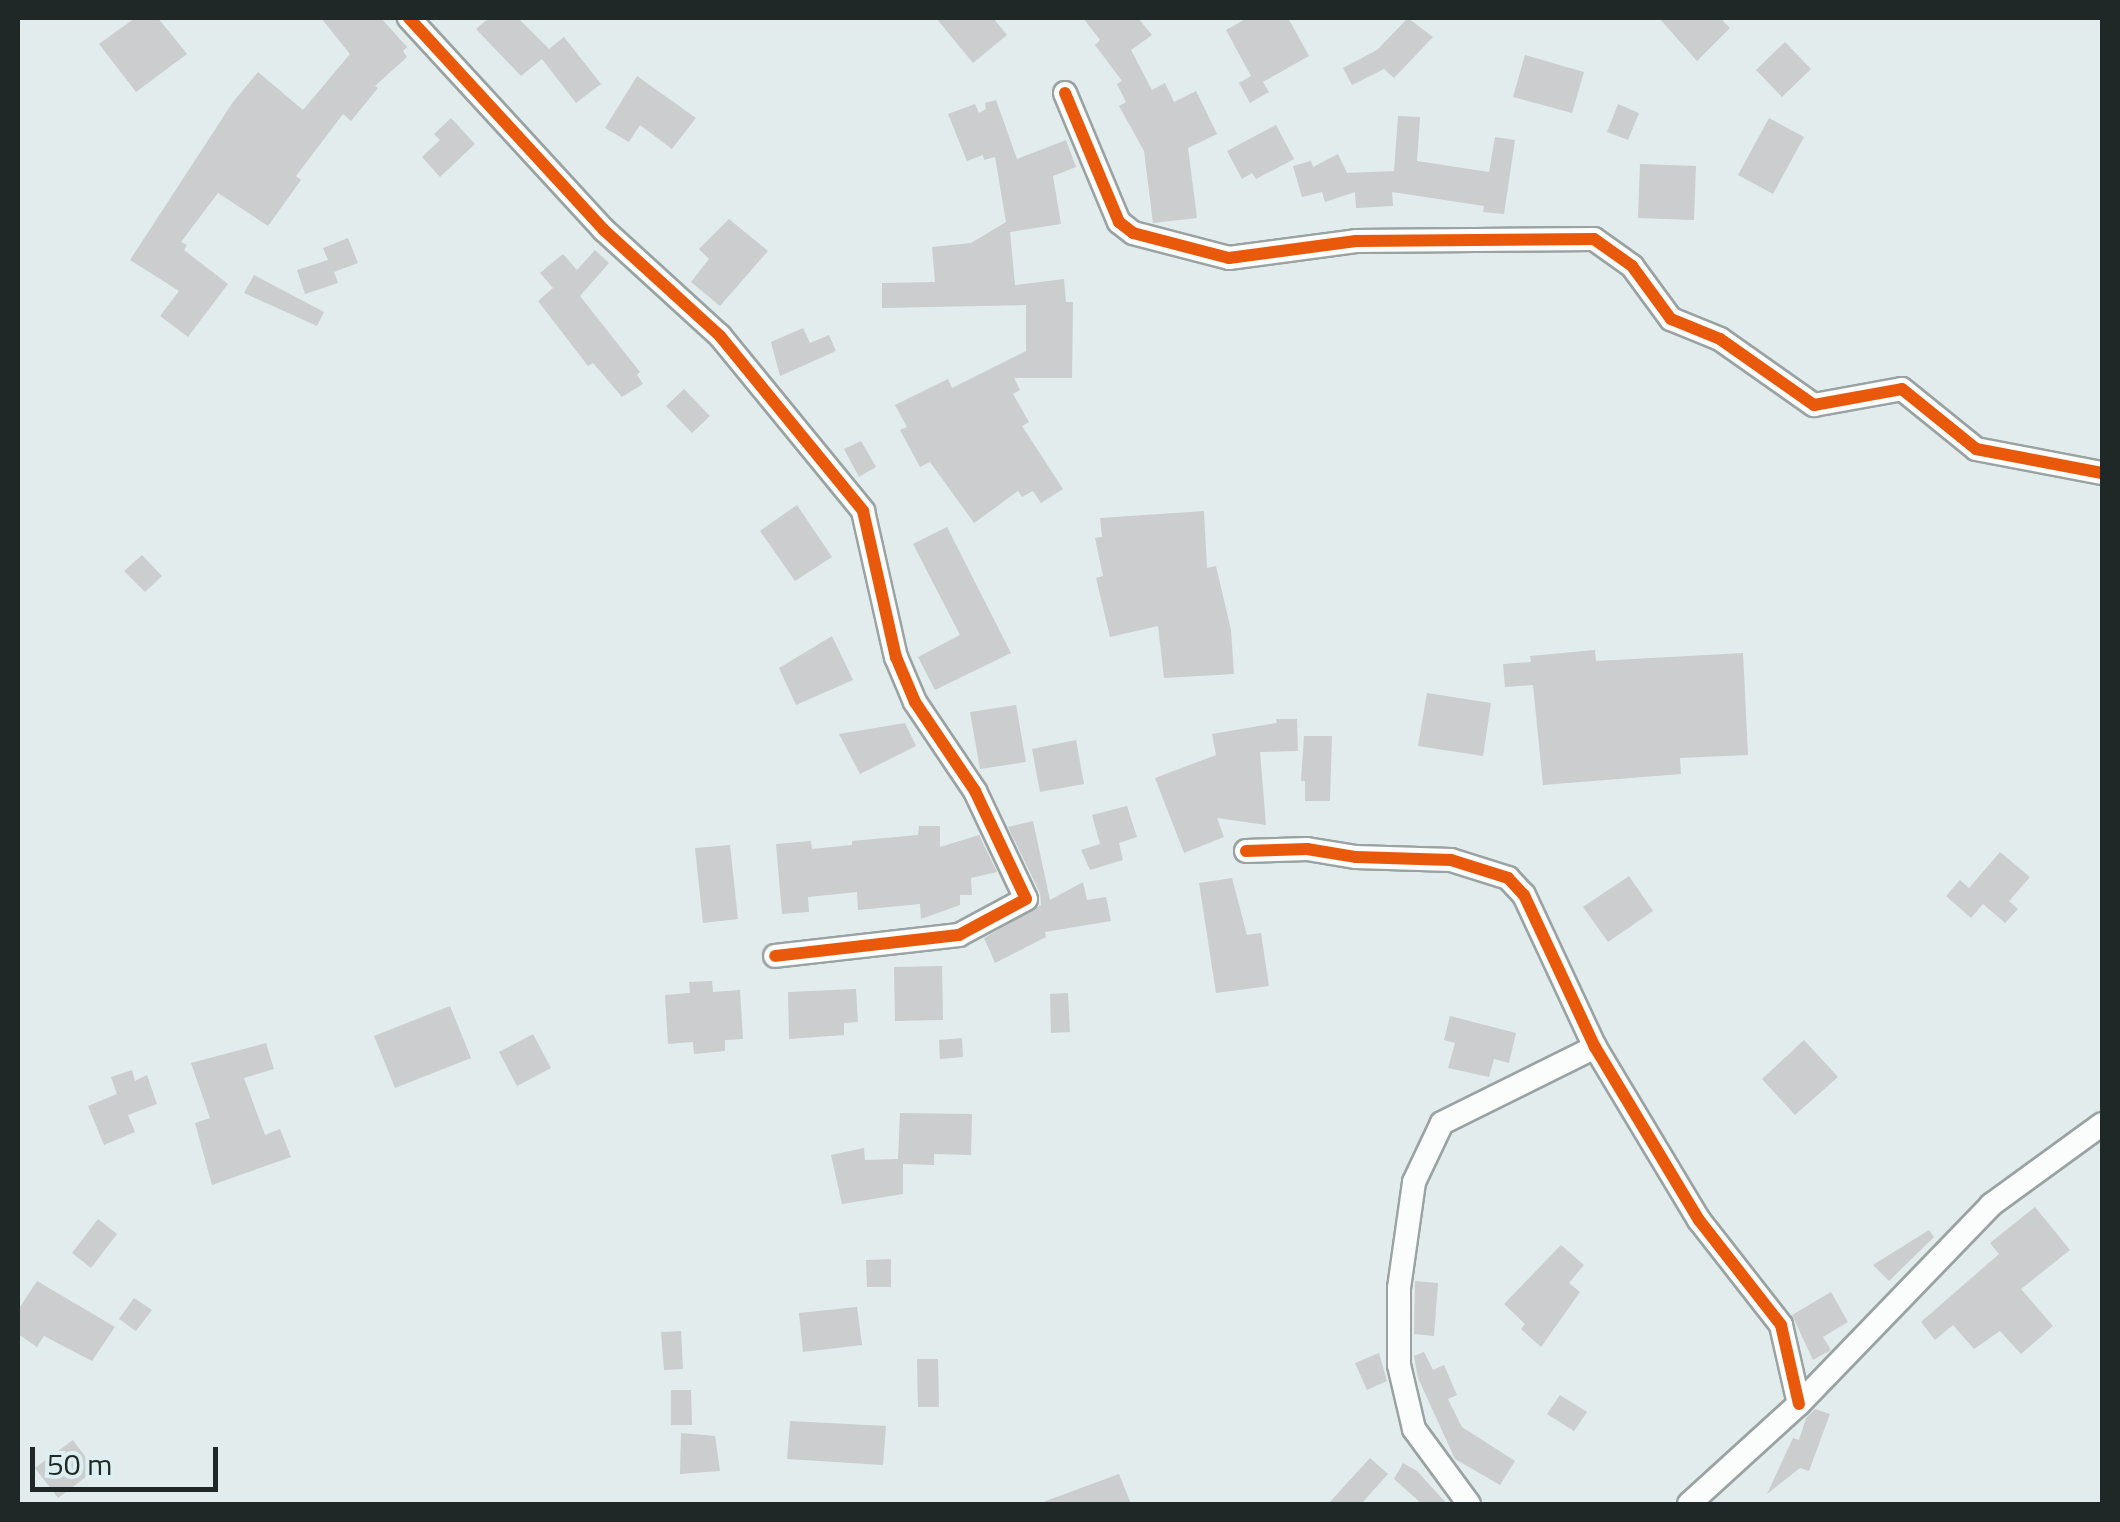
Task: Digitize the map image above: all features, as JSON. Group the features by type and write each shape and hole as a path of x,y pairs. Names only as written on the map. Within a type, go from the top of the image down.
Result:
{"street":[{"path":"408,18 604,230 720,336 863,511 896,657 915,702 975,791 1026,900 959,934 774,956"},
{"path":"1065,93 1119,222 1133,233 1228,258 1356,241 1594,239 1632,266 1671,319 1720,339 1814,405 1902,389 1976,449 2102,473"},
{"path":"1246,851 1307,850 1356,857 1451,860 1508,878 1524,894 1595,1047 1699,1220 1781,1325 1799,1404"},
{"path":"1469,1504 1414,1428 1399,1365 1399,1288 1414,1182 1442,1123 1595,1047"},
{"path":"1689,1504 1799,1404 1991,1205 2102,1124"}],"building":[{"path":"135,18 158,18 187,54 136,92 99,44"},
{"path":"321,18 381,18 407,47 403,51 407,57 375,86 378,88 351,121 343,114 296,176 301,180 268,226 218,193 181,242 187,245 184,250 228,284 188,337 160,316 179,291 130,260 233,102 258,72 303,110 350,54"},
{"path":"489,18 518,18 549,49 564,37 601,84 576,103 542,59 521,76 476,29"},
{"path":"936,18 993,18 1007,35 973,63"},
{"path":"1083,18 1138,18 1152,35 1131,50 1152,90 1165,83 1174,102 1196,91 1217,134 1188,148 1197,218 1153,223 1144,151 1119,106 1126,102 1117,84 1122,81 1095,45 1100,40"},
{"path":"1247,18 1288,18 1309,56 1263,82 1269,92 1250,103 1239,83 1251,76 1226,30"},
{"path":"1408,18 1433,37 1394,78 1384,69 1352,85 1343,68 1377,50"},
{"path":"1659,18 1720,18 1730,28 1697,61"},
{"path":"1785,42 1811,69 1782,97 1756,70"},
{"path":"1525,55 1584,72 1572,113 1513,97"},
{"path":"637,76 696,118 672,149 640,125 629,142 605,128"},
{"path":"996,100 1017,159 1066,140 1076,167 1053,176 1061,224 1010,232 1015,285 1064,279 1066,302 1073,302 1072,378 1014,378 1020,390 1013,394 1029,422 1022,426 1063,489 1041,503 1033,491 1022,497 1018,491 974,523 930,462 920,467 900,430 907,427 895,405 948,379 952,388 1026,351 1026,305 882,308 882,283 935,282 932,247 971,243 1006,222 995,157 984,160 983,155 967,161 948,114 975,104 979,113 986,109 985,103"},
{"path":"1618,104 1639,113 1628,140 1607,132"},
{"path":"1398,116 1420,117 1417,161 1489,172 1495,137 1515,140 1504,214 1483,212 1484,206 1392,192 1393,206 1356,208 1355,192 1325,202 1322,192 1302,197 1293,166 1311,161 1313,167 1338,154 1347,173 1394,171"},
{"path":"451,118 475,144 440,177 422,157 440,140 434,134"},
{"path":"1769,118 1804,137 1773,194 1738,175"},
{"path":"1276,125 1294,159 1256,179 1252,173 1242,179 1227,151"},
{"path":"1640,164 1696,166 1694,220 1638,218"},
{"path":"729,219 768,251 720,306 691,282 709,259 699,249"},
{"path":"348,238 358,263 334,272 338,283 305,294 297,270 328,260 323,248"},
{"path":"595,250 609,263 580,296 640,372 637,375 643,384 622,397 593,363 588,366 538,301 553,288 540,273 563,254 577,270"},
{"path":"254,275 324,312 317,326 244,293"},
{"path":"803,328 810,343 829,335 836,351 780,376 771,342"},
{"path":"684,389 710,416 692,433 666,406"},
{"path":"861,441 876,467 859,477 844,449"},
{"path":"797,505 832,557 795,581 760,531"},
{"path":"1204,511 1207,568 1216,566 1231,630 1234,674 1164,678 1158,626 1110,637 1096,578 1103,576 1095,538 1102,537 1100,518"},
{"path":"947,527 1011,653 935,690 918,657 960,635 913,544"},
{"path":"142,555 162,576 145,592 124,571"},
{"path":"832,636 853,680 796,705 779,668"},
{"path":"1595,650 1596,661 1743,653 1748,755 1680,758 1681,774 1543,785 1533,685 1505,687 1503,664 1531,662 1530,656"},
{"path":"1427,693 1491,703 1483,756 1418,746"},
{"path":"1016,705 1026,762 980,769 970,712"},
{"path":"1276,719 1297,719 1298,751 1260,752 1266,825 1217,818 1224,837 1184,853 1155,778 1216,755 1212,734 1277,723"},
{"path":"905,723 916,746 860,774 839,734"},
{"path":"1304,736 1332,736 1330,801 1305,801 1305,781 1301,781"},
{"path":"1076,740 1084,784 1040,792 1032,749"},
{"path":"1127,806 1137,837 1119,843 1123,860 1090,870 1081,850 1100,844 1092,815"},
{"path":"1033,821 1050,900 1083,882 1087,900 1106,897 1111,921 1045,932 1046,937 995,963 984,938 1041,905 1040,893 1008,827"},
{"path":"919,826 940,826 940,847 979,835 997,872 971,878 972,895 960,895 960,905 921,919 920,904 858,910 857,892 808,897 809,912 782,914 776,844 811,841 812,849 852,845 852,841 918,835"},
{"path":"730,845 738,919 703,923 695,848"},
{"path":"2000,852 2030,877 2009,901 2018,909 2005,923 1983,904 1971,918 1946,896 1960,880 1969,888"},
{"path":"1629,876 1653,911 1608,942 1583,907"},
{"path":"1232,878 1247,935 1261,933 1269,986 1216,993 1199,883"},
{"path":"942,966 943,1020 895,1021 894,967"},
{"path":"712,981 713,992 740,990 743,1039 725,1040 725,1051 694,1054 693,1042 668,1044 665,995 690,993 689,982"},
{"path":"856,989 858,1022 844,1023 844,1035 789,1039 788,992"},
{"path":"1068,993 1070,1032 1051,1033 1050,994"},
{"path":"450,1006 471,1058 395,1088 374,1036"},
{"path":"1450,1016 1516,1033 1509,1063 1494,1059 1489,1077 1448,1068 1455,1043 1444,1040"},
{"path":"533,1034 551,1068 517,1086 499,1052"},
{"path":"962,1038 963,1057 940,1059 939,1040"},
{"path":"1804,1040 1838,1077 1795,1115 1762,1079"},
{"path":"266,1043 274,1069 244,1078 265,1135 280,1129 291,1157 212,1185 195,1123 210,1118 191,1063"},
{"path":"132,1070 135,1081 147,1075 157,1104 128,1115 135,1132 104,1145 88,1106 117,1094 111,1077"},
{"path":"900,1113 972,1114 971,1155 934,1154 934,1165 903,1164 903,1194 842,1204 831,1155 864,1148 865,1160 898,1159"},
{"path":"2035,1207 2070,1250 2021,1289 2053,1326 2021,1354 2000,1331 1974,1349 1953,1325 1935,1340 1921,1322 1999,1254 1990,1243"},
{"path":"98,1219 117,1234 91,1268 72,1253"},
{"path":"1929,1230 1934,1237 1889,1281 1873,1265"},
{"path":"1561,1245 1584,1265 1569,1283 1580,1292 1541,1347 1521,1329 1525,1324 1504,1304"},
{"path":"891,1259 891,1287 867,1287 866,1260"},
{"path":"37,1281 115,1327 92,1361 44,1336 37,1347 18,1334 18,1310"},
{"path":"1415,1281 1438,1283 1434,1336 1414,1334"},
{"path":"1831,1292 1848,1322 1823,1337 1831,1350 1813,1360 1792,1315"},
{"path":"134,1298 152,1310 136,1331 119,1319"},
{"path":"857,1307 862,1345 803,1352 799,1313"},
{"path":"681,1331 683,1369 664,1370 661,1332"},
{"path":"1424,1352 1433,1370 1444,1365 1457,1395 1448,1399 1462,1427 1515,1461 1500,1485 1455,1459 1418,1378 1414,1356"},
{"path":"1379,1353 1387,1381 1367,1390 1355,1363"},
{"path":"917,1359 938,1359 939,1407 918,1407"},
{"path":"671,1390 691,1390 692,1425 671,1425"},
{"path":"1560,1395 1587,1412 1574,1431 1547,1414"},
{"path":"1815,1409 1830,1414 1809,1471 1800,1468 1767,1494 1793,1438 1799,1440 1806,1418"},
{"path":"790,1421 886,1426 883,1465 787,1459"},
{"path":"681,1433 715,1436 720,1471 680,1474"},
{"path":"73,1440 95,1470 58,1498 35,1468"},
{"path":"1370,1458 1388,1474 1361,1504 1328,1504"},
{"path":"1403,1463 1417,1471 1447,1504 1422,1504 1394,1479"},
{"path":"1119,1474 1131,1504 1043,1504 1043,1502"}],"cycle path":[{"path":"409,18 604,230 720,336 863,511 896,657 915,702 975,791 1026,899 959,935 775,956"},
{"path":"1065,93 1119,222 1133,233 1229,258 1356,241 1594,239 1632,266 1671,319 1720,339 1814,405 1902,389 1976,449 2102,473"},
{"path":"1246,851 1307,849 1356,857 1451,860 1508,878 1524,895 1595,1047 1699,1220 1781,1325 1799,1404"}]}
